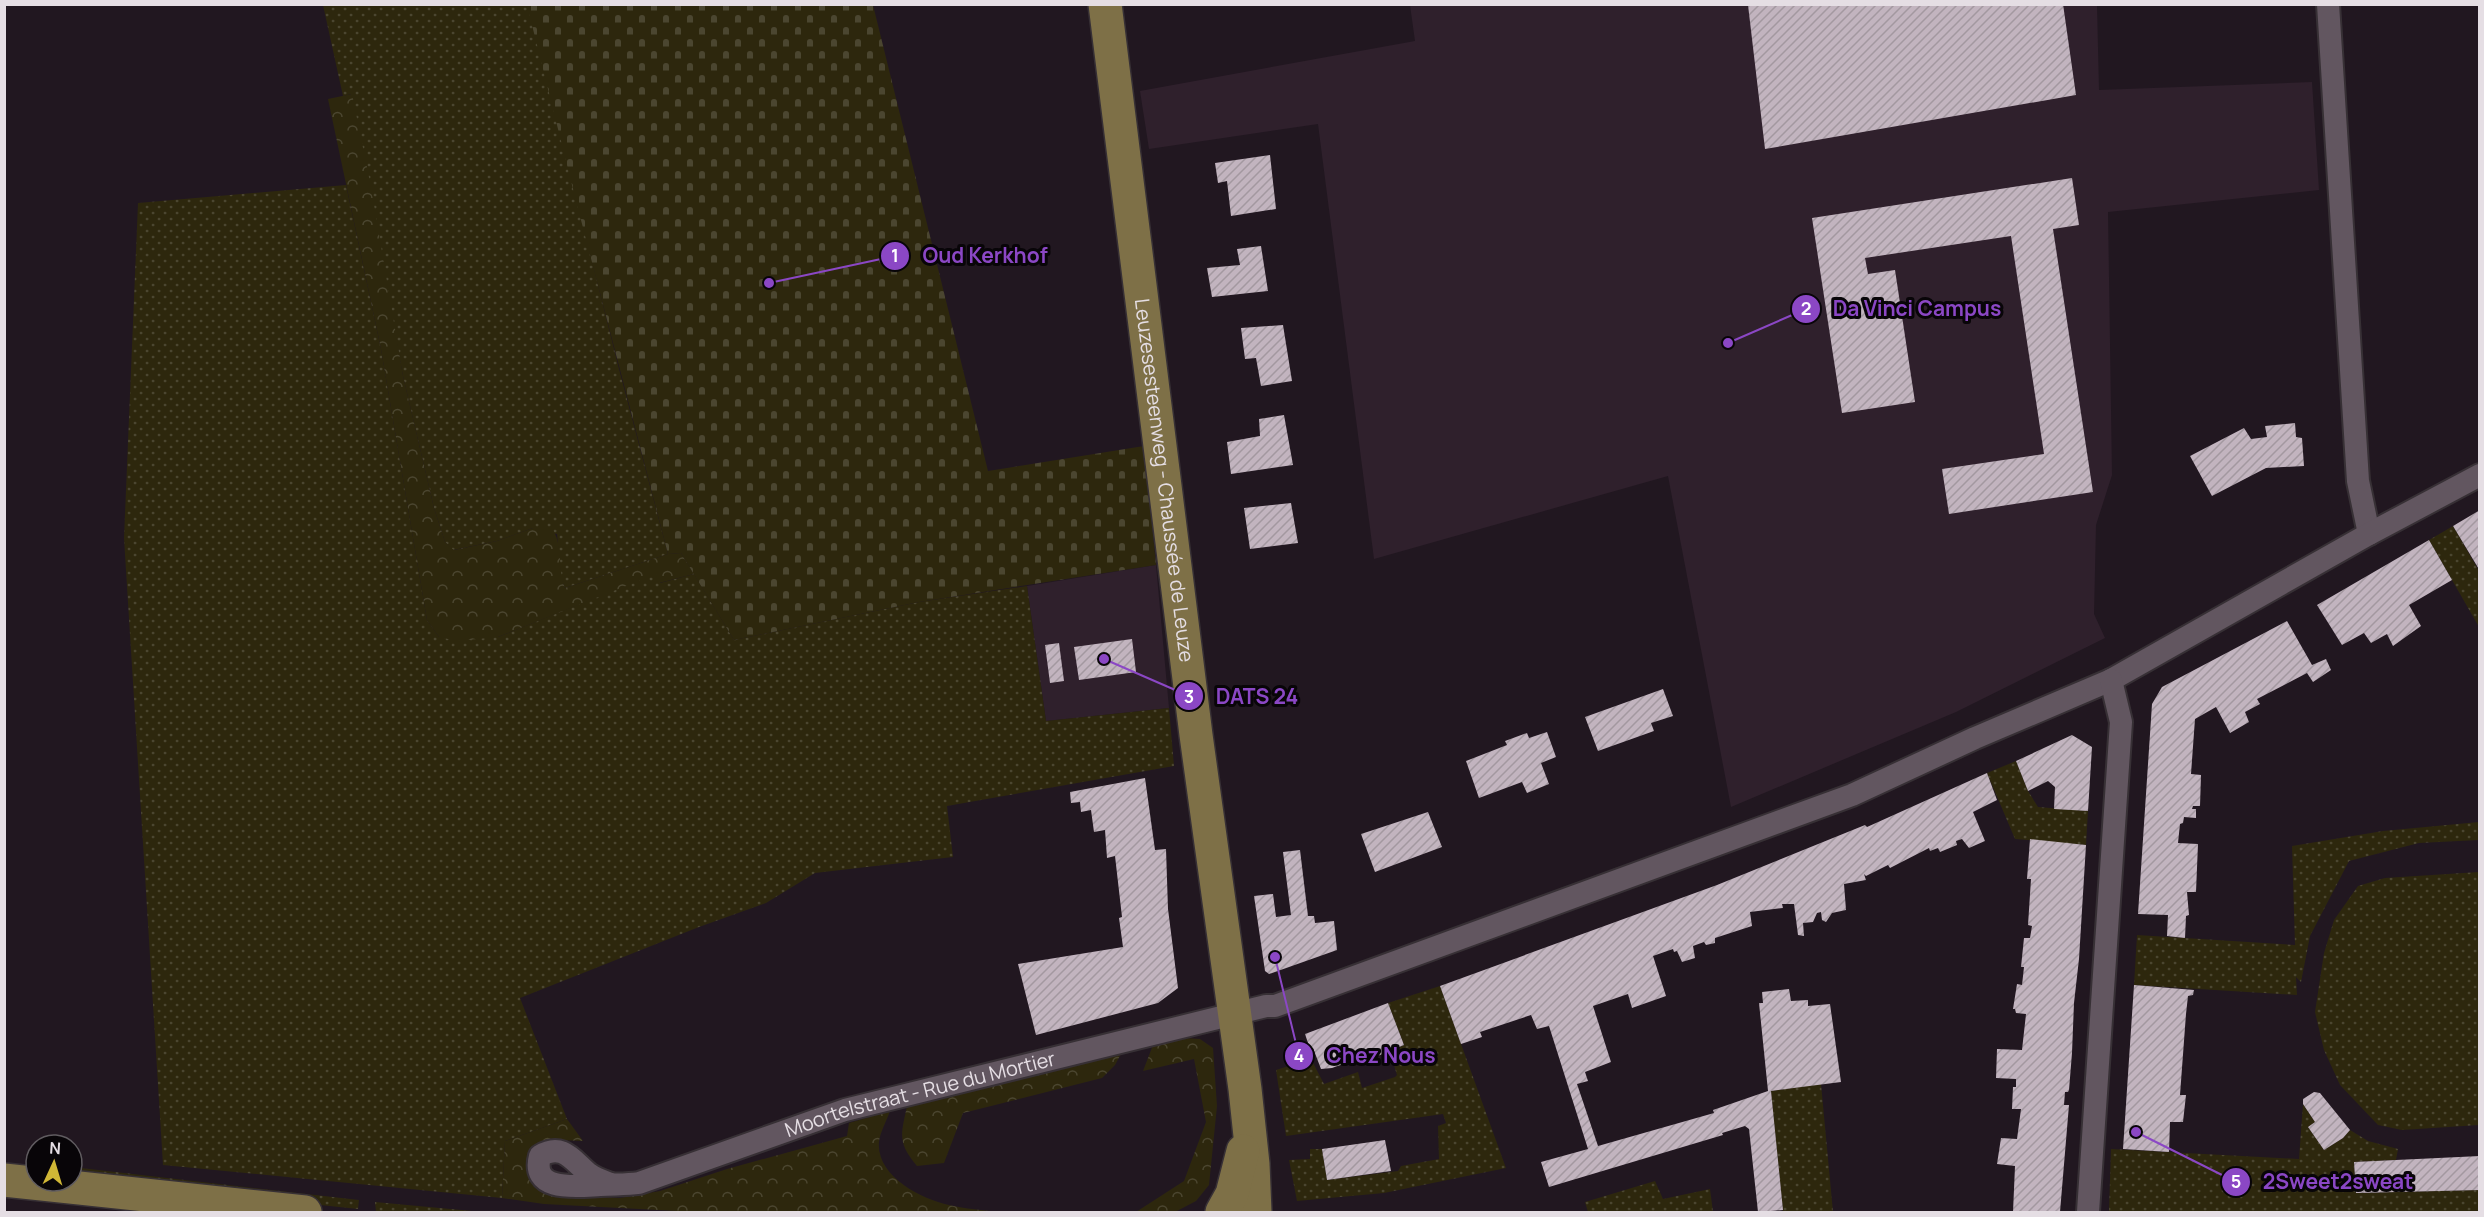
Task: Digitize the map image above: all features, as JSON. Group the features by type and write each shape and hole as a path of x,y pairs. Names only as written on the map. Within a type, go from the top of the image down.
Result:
{"main road":[{"name":"Leuzesesteenweg - Chaussée de Leuze","path":"1105,4 1194,723 1245,1089 1253,1164 1255,1212"},
{"name":"Leuzesesteenweg - Chaussée de Leuze","path":"1222,1212 1232,1194 1249,1135"},
{"path":"4,1180 304,1212"},
{"path":"4,1202 95,1212"}],"street":[{"path":"2328,4 2358,481 2369,534"},
{"name":"Moortelstraat - Rue du Mortier","path":"612,1184 639,1183 845,1110 1063,1054 1266,1006 1275,1006 1852,795 1975,738 2111,680 2369,534 2480,475"},
{"path":"2088,1212 2121,722 2111,680"}],"shaded area":[{"path":"1410,5 2097,5 2099,90 2312,82 2319,190 2108,212 2112,475 2096,525 2094,614 2105,638 1956,712 1731,807 1668,476 1374,559 1318,124 1149,149 1140,91 1415,41"},
{"path":"1156,565 1169,708 1046,721 1027,586"}],"green space":[{"path":"323,5 528,5 668,554 565,588 561,578 557,534 533,528 497,541 453,550 445,542 434,508 403,376 351,94 343,96"},
{"path":"527,5 873,5 988,471 1144,446 1156,565 919,602 734,640 681,553 668,554"},
{"path":"352,94 371,187 403,376 434,508 445,542 454,550 497,541 533,528 551,527 558,541 565,588 668,554 681,553 694,574 659,583 656,574 498,637 457,641 439,637 427,620 381,349 328,99"},
{"path":"346,185 381,349 427,620 439,637 498,637 656,573 660,583 694,574 734,640 919,602 1027,586 1046,721 1169,708 1174,766 947,806 953,857 815,873 766,903 520,998 567,1119 505,1141 502,1198 163,1165 124,538 138,203"},
{"path":"2453,526 2479,571 2479,627 2429,540"},
{"path":"2016,761 2028,791 2038,807 2088,811 2086,845 2015,839 1987,773"},
{"path":"2479,822 2479,840 2419,843 2349,861 2310,936 2301,982 2296,977 2297,995 2134,985 2137,935 2295,945 2292,846 2383,831"},
{"path":"2479,872 2479,1125 2402,1130 2378,1125 2340,1085 2324,1050 2315,1012 2324,953 2334,920 2358,886 2385,878"},
{"path":"1440,986 1506,1168 1384,1193 1297,1201 1289,1160 1310,1159 1310,1149 1322,1149 1327,1180 1398,1171 1401,1166 1439,1159 1438,1126 1446,1123 1443,1114 1286,1136 1276,1070 1311,1059 1324,1084 1358,1072 1362,1088 1395,1077 1397,1075 1393,1062 1388,1062 1386,1054 1404,1045 1388,1003"},
{"path":"1184,1038 1200,1039 1213,1048 1217,1106 1209,1185 1196,1201 1175,1212 1136,1212 1184,1181 1206,1122 1194,1059 1143,1071 1153,1045"},
{"path":"1122,1052 1115,1065 1102,1078 963,1113 944,1163 917,1166 906,1151 902,1131 907,1106"},
{"path":"1821,1084 1833,1212 1783,1212 1771,1091"},
{"path":"2303,1104 2315,1122 2308,1127 2324,1150 2343,1138 2350,1130 2368,1141 2398,1149 2396,1160 2354,1162 2356,1193 2479,1190 2479,1212 2109,1211 2111,1149 2299,1159"},
{"path":"890,1111 879,1142 880,1154 892,1175 902,1184 938,1202 961,1208 1000,1212 677,1211 544,1204 502,1198 505,1141 567,1119 583,1141 559,1140 537,1149 559,1195 620,1198 660,1191 727,1169 847,1136 849,1123"},
{"path":"84,1168 359,1200 358,1209 84,1180"},
{"path":"1655,1181 1663,1199 1710,1189 1713,1212 1588,1212 1585,1202"},
{"path":"375,1202 472,1211 473,1212 376,1212"}],"building":[{"path":"2063,4 2076,95 1765,149 1748,5"},
{"path":"1270,155 1276,209 1231,216 1227,181 1218,183 1215,163"},
{"path":"2072,178 2079,225 2053,229 2093,492 1949,514 1942,469 2044,454 2011,236 1865,258 1868,274 1895,270 1915,402 1842,413 1812,218"},
{"path":"1261,246 1268,291 1212,297 1207,268 1240,265 1237,249"},
{"path":"1283,325 1292,381 1261,386 1256,358 1245,359 1241,328"},
{"path":"1284,415 1293,465 1231,474 1227,442 1260,436 1259,419"},
{"path":"2295,423 2296,437 2302,438 2304,466 2266,468 2212,496 2190,456 2244,428 2251,439 2267,437 2265,426"},
{"path":"1291,503 1298,543 1250,549 1244,508"},
{"path":"2480,510 2480,571 2453,526"},
{"path":"2429,540 2452,580 2409,605 2421,626 2393,646 2387,634 2371,643 2364,633 2342,645 2317,605"},
{"path":"2287,621 2312,665 2326,659 2331,670 2313,682 2307,673 2257,699 2260,704 2245,712 2249,722 2230,733 2216,707 2195,719 2191,774 2201,775 2200,806 2193,806 2192,809 2196,809 2196,818 2184,817 2183,823 2180,824 2178,843 2198,844 2196,892 2187,892 2189,915 2186,916 2185,938 2167,936 2168,915 2138,914 2152,704 2162,687"},
{"path":"1132,639 1136,672 1079,680 1074,647"},
{"path":"1059,643 1064,681 1050,683 1045,645"},
{"path":"1663,689 1673,716 1651,723 1654,731 1598,751 1585,717"},
{"path":"1547,732 1556,757 1541,763 1549,784 1527,793 1522,782 1479,798 1466,761 1507,745 1505,741 1527,733 1529,738"},
{"path":"2072,735 2092,747 2088,811 2054,809 2055,787 2048,781 2028,791 2016,761"},
{"path":"1987,773 1997,800 1973,812 1985,841 1969,848 1962,839 1956,841 1957,845 1940,852 1938,848 1930,851 1929,848 1890,868 1888,865 1866,876 1864,874 1866,880 1844,884 1846,910 1832,913 1826,922 1822,920 1821,912 1817,913 1813,922 1803,923 1804,936 1798,935 1794,904 1782,904 1783,908 1750,912 1752,926 1715,938 1715,943 1706,945 1704,942 1693,946 1695,958 1682,962 1677,951 1674,952 1673,949 1653,956 1666,996 1632,1008 1628,994 1593,1006 1611,1062 1585,1072 1588,1081 1577,1084 1598,1146 1714,1113 1713,1110 1768,1091 1759,1003 1763,1003 1762,992 1789,989 1791,1001 1808,1000 1808,1006 1830,1004 1841,1082 1771,1091 1783,1210 1758,1212 1749,1129 1745,1126 1722,1133 1723,1135 1549,1187 1541,1162 1588,1149 1549,1026 1537,1029 1531,1015 1480,1032 1482,1037 1461,1044 1440,986 1717,885 1865,825 1867,827"},
{"path":"1145,778 1155,850 1166,849 1168,909 1178,988 1158,1003 1036,1035 1018,964 1123,947 1115,856 1107,858 1105,830 1094,832 1091,810 1081,812 1080,802 1071,803 1070,792"},
{"path":"1428,812 1442,847 1375,872 1361,834"},
{"path":"2030,839 2086,845 2069,1090 2065,1092 2064,1105 2069,1105 2060,1212 2013,1212 2015,1166 1997,1164 2001,1138 2017,1139 2021,1109 2012,1109 2013,1087 2016,1087 2016,1079 1996,1078 1997,1049 2022,1050 2026,1014 2016,1013 2013,1009 2017,984 2022,985 2024,938 2030,938 2032,926 2028,925 2031,879 2027,879"},
{"path":"1300,850 1308,916 1314,916 1315,923 1334,921 1337,950 1269,974 1265,971 1254,896 1273,894 1276,917 1291,915 1283,852"},
{"path":"2134,985 2194,990 2193,995 2188,996 2186,1014 2180,1095 2186,1095 2183,1122 2170,1122 2169,1152 2123,1149"},
{"path":"1388,1003 1404,1045 1368,1060 1366,1056 1332,1068 1321,1069 1305,1034"},
{"path":"2314,1092 2320,1093 2350,1130 2343,1138 2324,1150 2308,1127 2315,1122 2303,1104 2303,1099"},
{"path":"1385,1140 1391,1171 1327,1180 1322,1149"},
{"path":"2480,1156 2480,1190 2356,1193 2354,1162"}],"place":[{"name":"Oud Kerkhof","path":"769,283"},
{"name":"Da Vinci Campus","path":"1728,343"},
{"name":"DATS 24","path":"1104,659"},
{"name":"Chez Nous","path":"1275,957"},
{"name":"2Sweet2sweat","path":"2136,1132"}]}
